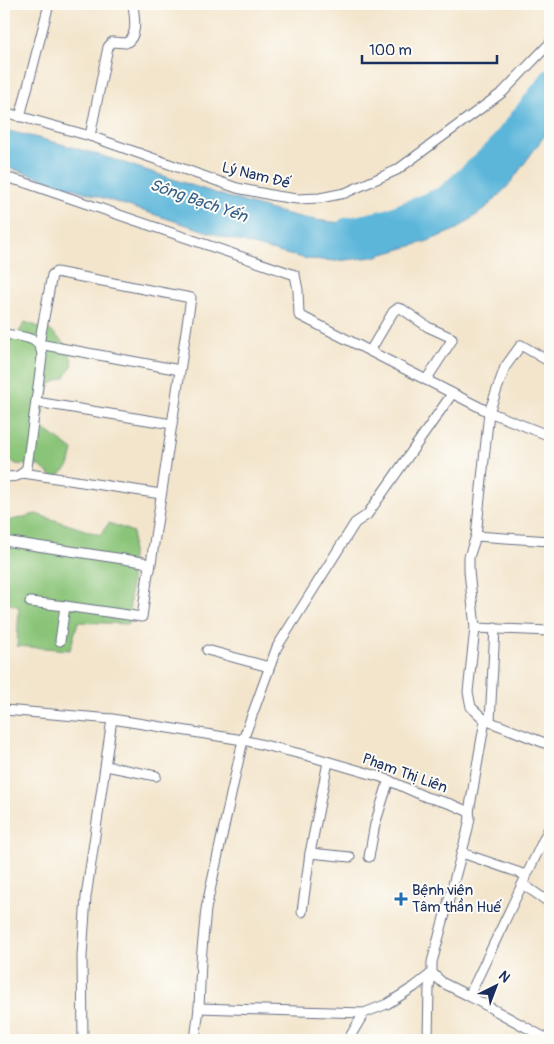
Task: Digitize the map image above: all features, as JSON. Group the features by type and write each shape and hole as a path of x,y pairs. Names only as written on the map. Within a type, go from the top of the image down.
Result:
{"street":[{"path":"20,117 49,4"},
{"path":"90,136 108,47 112,42 126,43 134,36 134,4"},
{"name":"Lý Nam Đế","path":"4,112 90,136 237,188 297,199 320,198 345,193 397,170 503,92 550,43"},
{"path":"4,177 295,275 299,314 489,412 550,436"},
{"path":"23,474 28,463 42,357 39,344 51,279 56,272 191,298 142,618 30,602"},
{"path":"370,351 393,312 398,308 402,309 428,327 452,338 426,380"},
{"path":"4,334 32,339 39,344 180,370"},
{"path":"550,362 521,345 505,368 489,412 476,536 469,557 475,628 468,692 472,707 487,720 550,745"},
{"path":"195,1040 206,909 243,740 269,667 277,647 355,523 367,514 452,394"},
{"path":"36,402 172,424"},
{"path":"4,476 14,477 23,474 162,494"},
{"path":"476,536 550,541"},
{"path":"4,540 143,562 148,564 150,570"},
{"path":"60,641 65,606"},
{"path":"475,628 550,631"},
{"path":"428,1040 432,962 470,818 469,812 487,720 494,628"},
{"path":"207,650 269,667"},
{"name":"Phạm Thị Liên","path":"4,710 112,719 243,740 382,776 426,797 451,804 469,812"},
{"path":"83,1040 82,956 86,897 112,719"},
{"path":"302,912 310,853 328,762"},
{"path":"106,766 156,776"},
{"path":"369,857 375,824 389,780"},
{"path":"469,996 524,885 526,875 550,826"},
{"path":"310,853 350,857"},
{"path":"462,854 526,875"},
{"path":"524,885 550,904"},
{"path":"199,1008 364,1013 387,1004 414,988 432,973"},
{"path":"432,973 443,983 549,1040 550,1034"},
{"path":"348,1040 364,1013"}],"green space":[{"path":"25,322 51,331 67,346 73,364 65,377 49,385 40,426 73,450 69,466 55,479 40,466 16,464 4,456 4,335 15,339"},
{"path":"36,514 100,535 109,523 133,532 129,624 78,622 70,650 17,646 19,607 4,602 4,522"}],"water":[{"path":"550,77 550,128 508,186 486,208 457,229 428,241 373,257 336,261 308,259 285,254 224,237 4,166 4,130 94,154 286,214 340,223 375,222 391,219 413,211 435,200 454,186 489,152"}],"waterway":[{"name":"Sông Bạch Yến","path":"345,226 387,217 444,194 494,148 550,76"}],"place":[{"name":"Bệnh viện Tâm thần Huế","path":"401,899"}]}
